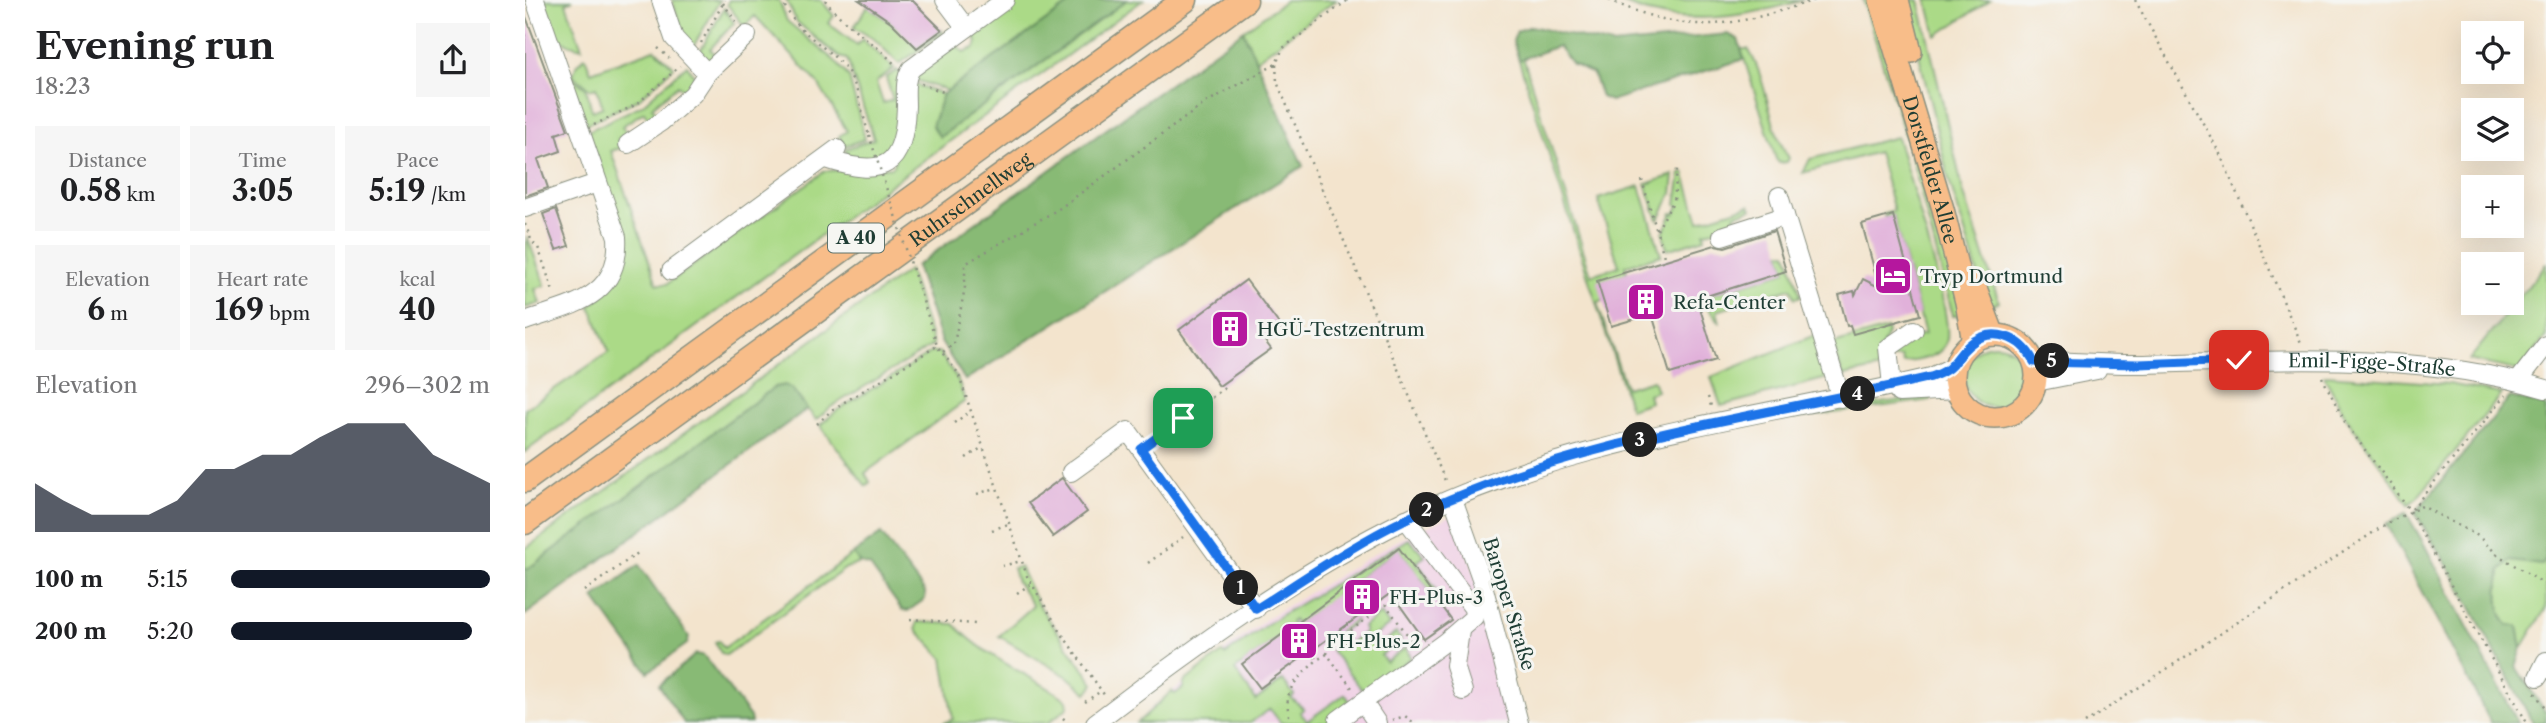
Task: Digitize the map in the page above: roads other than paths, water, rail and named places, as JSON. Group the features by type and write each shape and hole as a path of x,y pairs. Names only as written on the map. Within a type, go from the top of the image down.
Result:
{"highway":[{"name":"Ruhrschnellweg","path":"525,480 1185,0"},
{"name":"Ruhrschnellweg","path":"525,522 1245,0"}],"main road":[{"name":"Dorstfelder Allee","path":"1881,0 1947,221 1973,342"},
{"name":"Dorstfelder Allee","path":"1898,0 1944,184 1973,282 1994,335"},
{"path":"1994,335 2018,342 2035,372 2028,401 2019,410 1993,417 1972,410 1957,390 1956,365 1961,353 1973,342 1994,335"}],"street":[{"path":"525,321 590,298 609,277 618,253 617,237 535,0"},
{"path":"661,0 674,38 707,73"},
{"path":"945,0 966,28"},
{"path":"671,271 832,154 868,169 891,162 900,150 905,131 907,77 911,69 1005,0"},
{"path":"628,144 661,122 694,94 707,73 747,35"},
{"path":"525,208 597,183"},
{"path":"1779,196 1790,219 1846,397"},
{"path":"1722,236 1790,219"},
{"path":"1892,386 1888,348 1914,330"},
{"path":"2518,381 2546,345"},
{"name":"Emil-Figge-Straße","path":"2035,372 2218,359 2386,362 2472,371 2546,389"},
{"path":"1100,721 1256,609 1348,551 1406,519 1453,499 1614,447 1716,422 1846,397 1931,377 1956,365"},
{"path":"1846,397 1957,390"},
{"path":"1071,472 1128,431 1256,609"},
{"name":"Baroper Straße","path":"1453,499 1482,581 1519,723"},
{"path":"1337,722 1460,631 1474,617 1473,608 1406,519"},
{"path":"1460,631 1455,666 1463,691"},
{"path":"1363,702 1380,723"}],"place":[{"name":"Tryp Dortmund","path":"1893,276"},
{"name":"Refa-Center","path":"1646,302"},
{"name":"HGÜ-Testzentrum","path":"1230,329"},
{"name":"FH-Plus-3","path":"1362,597"},
{"name":"FH-Plus-2","path":"1299,641"}]}
